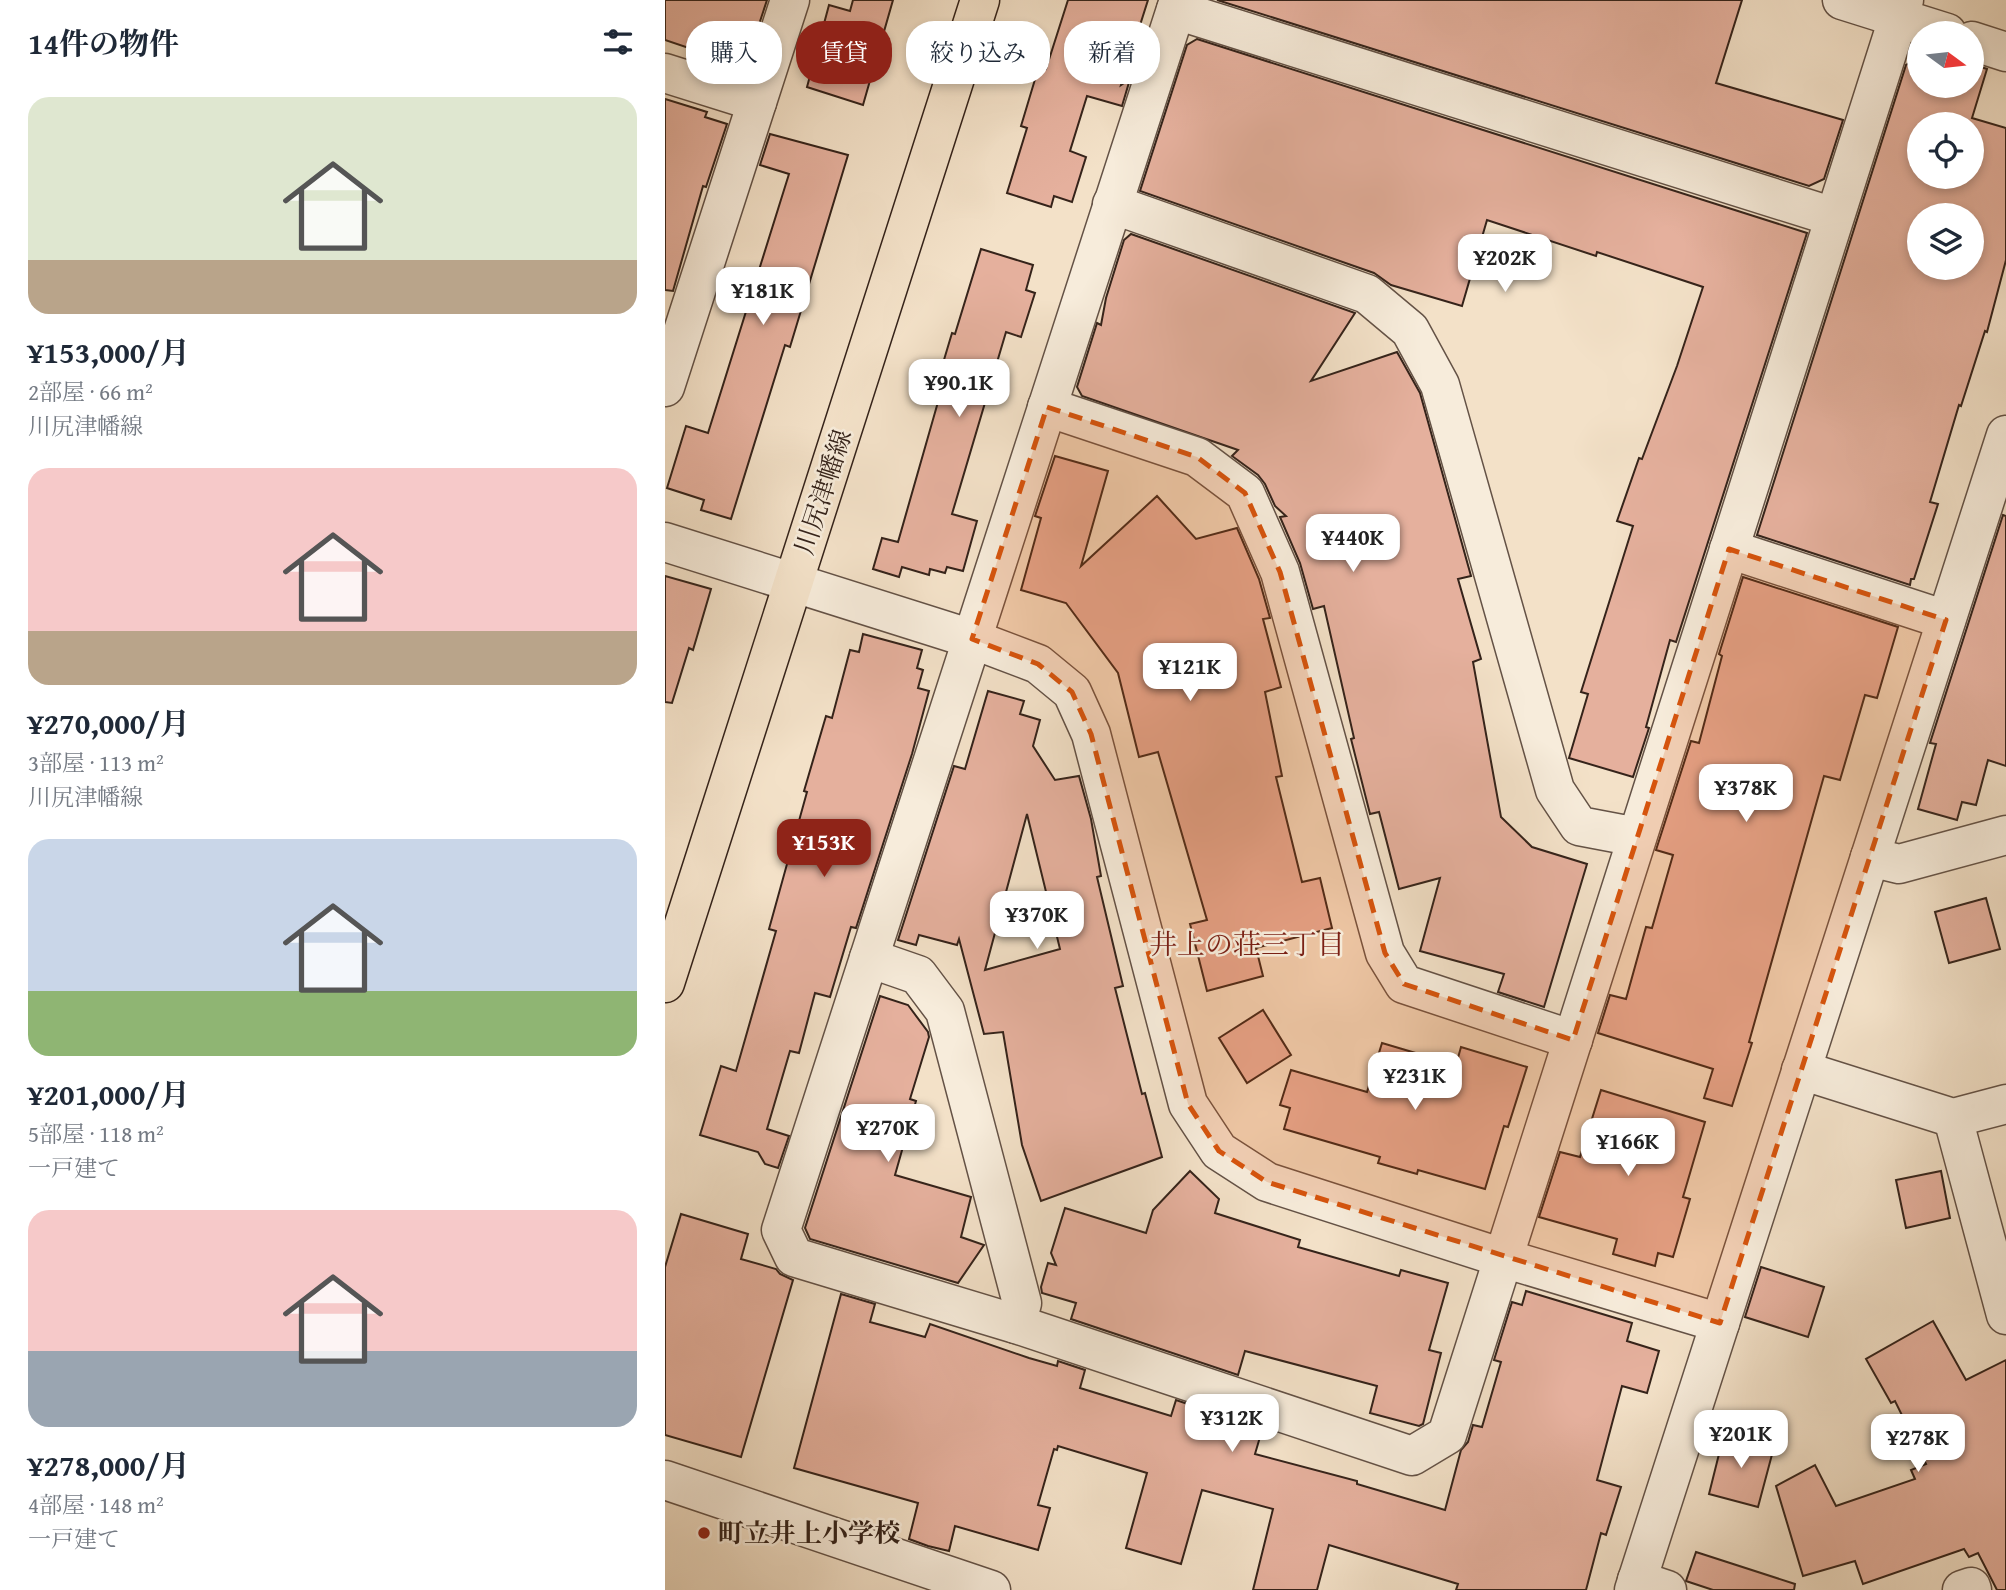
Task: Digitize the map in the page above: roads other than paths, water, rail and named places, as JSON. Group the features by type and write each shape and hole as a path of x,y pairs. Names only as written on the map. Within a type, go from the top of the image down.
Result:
{"main road":[{"name":"川尻津幡線","path":"665,983 980,0"}],"street":[{"path":"665,387 678,304 757,102 790,0"},
{"path":"1842,0 1901,9 1924,21"},
{"path":"1835,216 1177,5 781,1230 794,1257 1016,1324 1412,1456 1447,1436 1901,9"},
{"path":"1985,45 2006,52"},
{"path":"665,73 757,102"},
{"path":"1112,204 1367,294 1410,330 1440,385 1555,790 1579,826 1637,837"},
{"path":"1047,407 1197,457 1245,493 1280,572 1385,953 1404,984 1573,1040"},
{"path":"1646,1587 1720,1323 2006,435"},
{"path":"665,542 972,639 1038,664 1072,692 1091,734 1188,1104 1219,1151 1268,1182 1503,1258 1720,1323"},
{"path":"1729,550 1946,620"},
{"path":"1870,857 1899,864 2006,835"},
{"path":"869,958 918,975 945,1011 1022,1303 1016,1324"},
{"path":"1801,1070 1953,1118 2006,1104"},
{"path":"1953,1118 2006,1315"},
{"path":"665,1480 991,1590"},
{"path":"1962,1590 1971,1587 1972,1590"}],"place":[{"name":"町立井上小学校","path":"704,1533"}],"district":[{"name":"井上の荘三丁目","path":"1247,944"}]}
